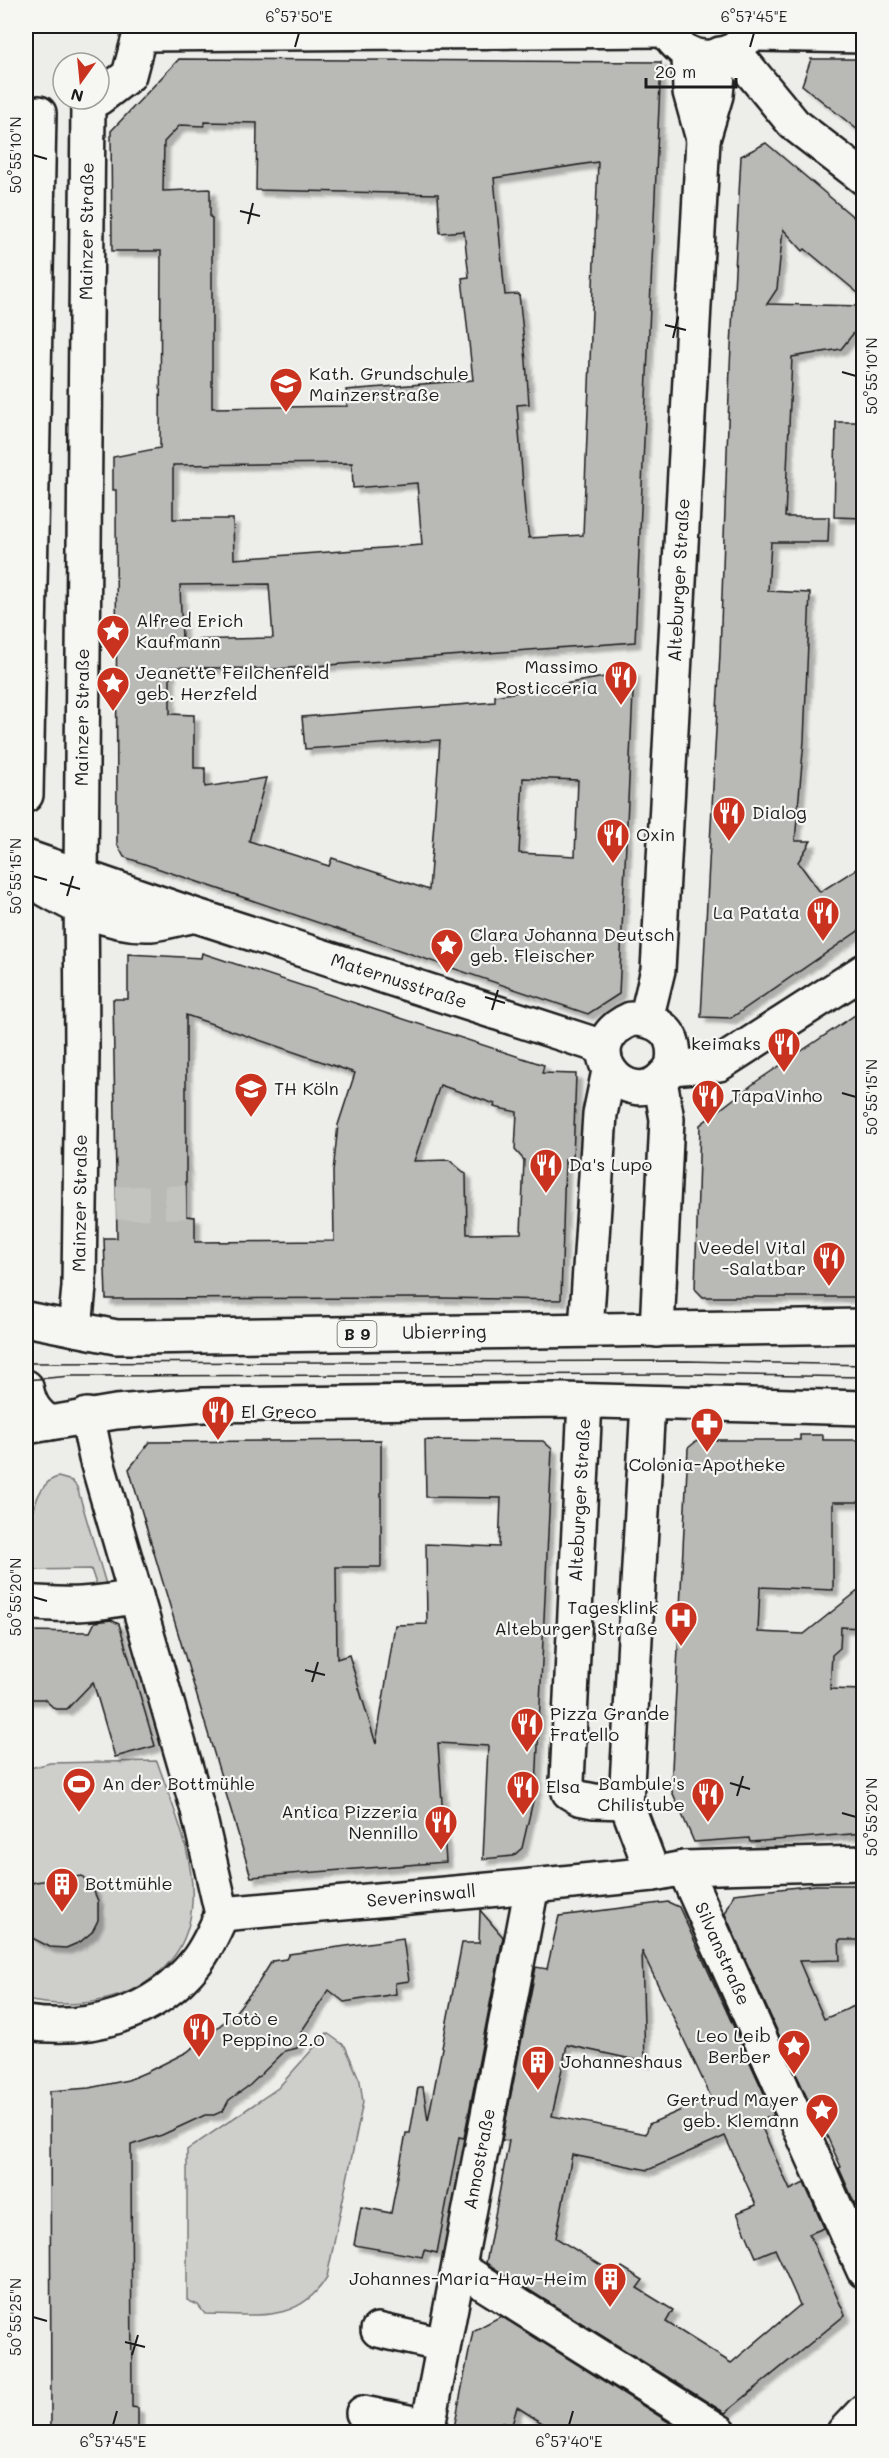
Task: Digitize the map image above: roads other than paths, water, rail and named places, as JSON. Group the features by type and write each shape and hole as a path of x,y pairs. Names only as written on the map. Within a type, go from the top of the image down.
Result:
{"street":[{"path":"111,89 129,75 142,30 664,28 677,45 864,36"},
{"path":"730,44 794,124 864,178"},
{"name":"Alteburger Straße","path":"646,1019 657,969 703,140 730,44"},
{"path":"26,795 32,109 51,110"},
{"name":"Mainzer Straße","path":"75,1329 79,1287 82,1064 81,876 95,111"},
{"name":"Maternusstraße","path":"26,857 606,1059"},
{"name":"Maternusstraße","path":"26,878 81,909 117,921 152,924 194,915"},
{"path":"606,1059 617,1080 634,1088 654,1085 666,1075 719,1064 864,971"},
{"path":"586,1330 600,1114 606,1059 610,1033 619,1024 631,1019 646,1019 655,1022 666,1032 672,1042 666,1075 667,1119 657,1330"},
{"name":"Ubierring","path":"26,1319 116,1337 864,1326"},
{"path":"26,1387 29,1403 36,1413 37,1425 87,1415 203,1405 585,1401 864,1408"},
{"name":"Alteburger Straße","path":"585,1401 567,1782 569,1792 579,1798 626,1802"},
{"path":"648,1403 626,1802 669,1871"},
{"path":"26,2023 44,2026 85,2025 118,2018 149,2003 176,1984 196,1962 222,1914 198,1810 96,1458 87,1415"},
{"path":"26,1602 55,1605 99,1604 136,1596"},
{"name":"Severinswall","path":"222,1914 532,1887 669,1871 864,1863"},
{"name":"Silvanstraße","path":"669,1871 864,2271"},
{"name":"Annostraße","path":"428,2429 532,1887"},
{"path":"459,2268 720,2433"},
{"path":"378,2330 443,2345"},
{"path":"845,2432 864,2411"},
{"path":"363,2413 428,2429"},
{"path":"845,2432 851,2433"}],"tunnel":[{"path":"116,1203 186,1202"}],"tram line":[{"path":"26,1363 688,1361 864,1365"},
{"path":"26,1380 71,1376 688,1374 864,1377"}],"place":[{"name":"Kath. Grundschule Mainzerstraße","path":"286,413"},
{"name":"Alfred Erich Kaufmann","path":"113,660"},
{"name":"Massimo Rosticceria","path":"621,706"},
{"name":"Jeanette Feilchenfeld geb. Herzfeld","path":"113,712"},
{"name":"Dialog","path":"729,842"},
{"name":"Oxin","path":"613,864"},
{"name":"La Patata","path":"823,942"},
{"name":"Clara Johanna Deutsch geb. Fleischer","path":"447,974"},
{"name":"keimaks","path":"784,1073"},
{"name":"TH Köln","path":"251,1118"},
{"name":"TapaVinho","path":"708,1125"},
{"name":"Da's Lupo","path":"546,1194"},
{"name":"Veedel Vital -Salatbar","path":"829,1287"},
{"name":"El Greco","path":"218,1441"},
{"name":"Colonia-Apotheke","path":"707,1453"},
{"name":"Tagesklink Alteburger Straße","path":"681,1647"},
{"name":"Pizza Grande Fratello","path":"527,1753"},
{"name":"An der Bottmühle","path":"79,1813"},
{"name":"Elsa","path":"523,1816"},
{"name":"Bambule's Chilistube","path":"708,1823"},
{"name":"Antica Pizzeria Nennillo","path":"441,1851"},
{"name":"Bottmühle","path":"62,1913"},
{"name":"Totò e Peppino 2.0","path":"199,2058"},
{"name":"Leo Leib Berber","path":"794,2075"},
{"name":"Johanneshaus","path":"538,2091"},
{"name":"Gertrud Mayer geb. Klemann","path":"822,2139"},
{"name":"Johannes-Maria-Haw-Heim","path":"610,2308"}]}
